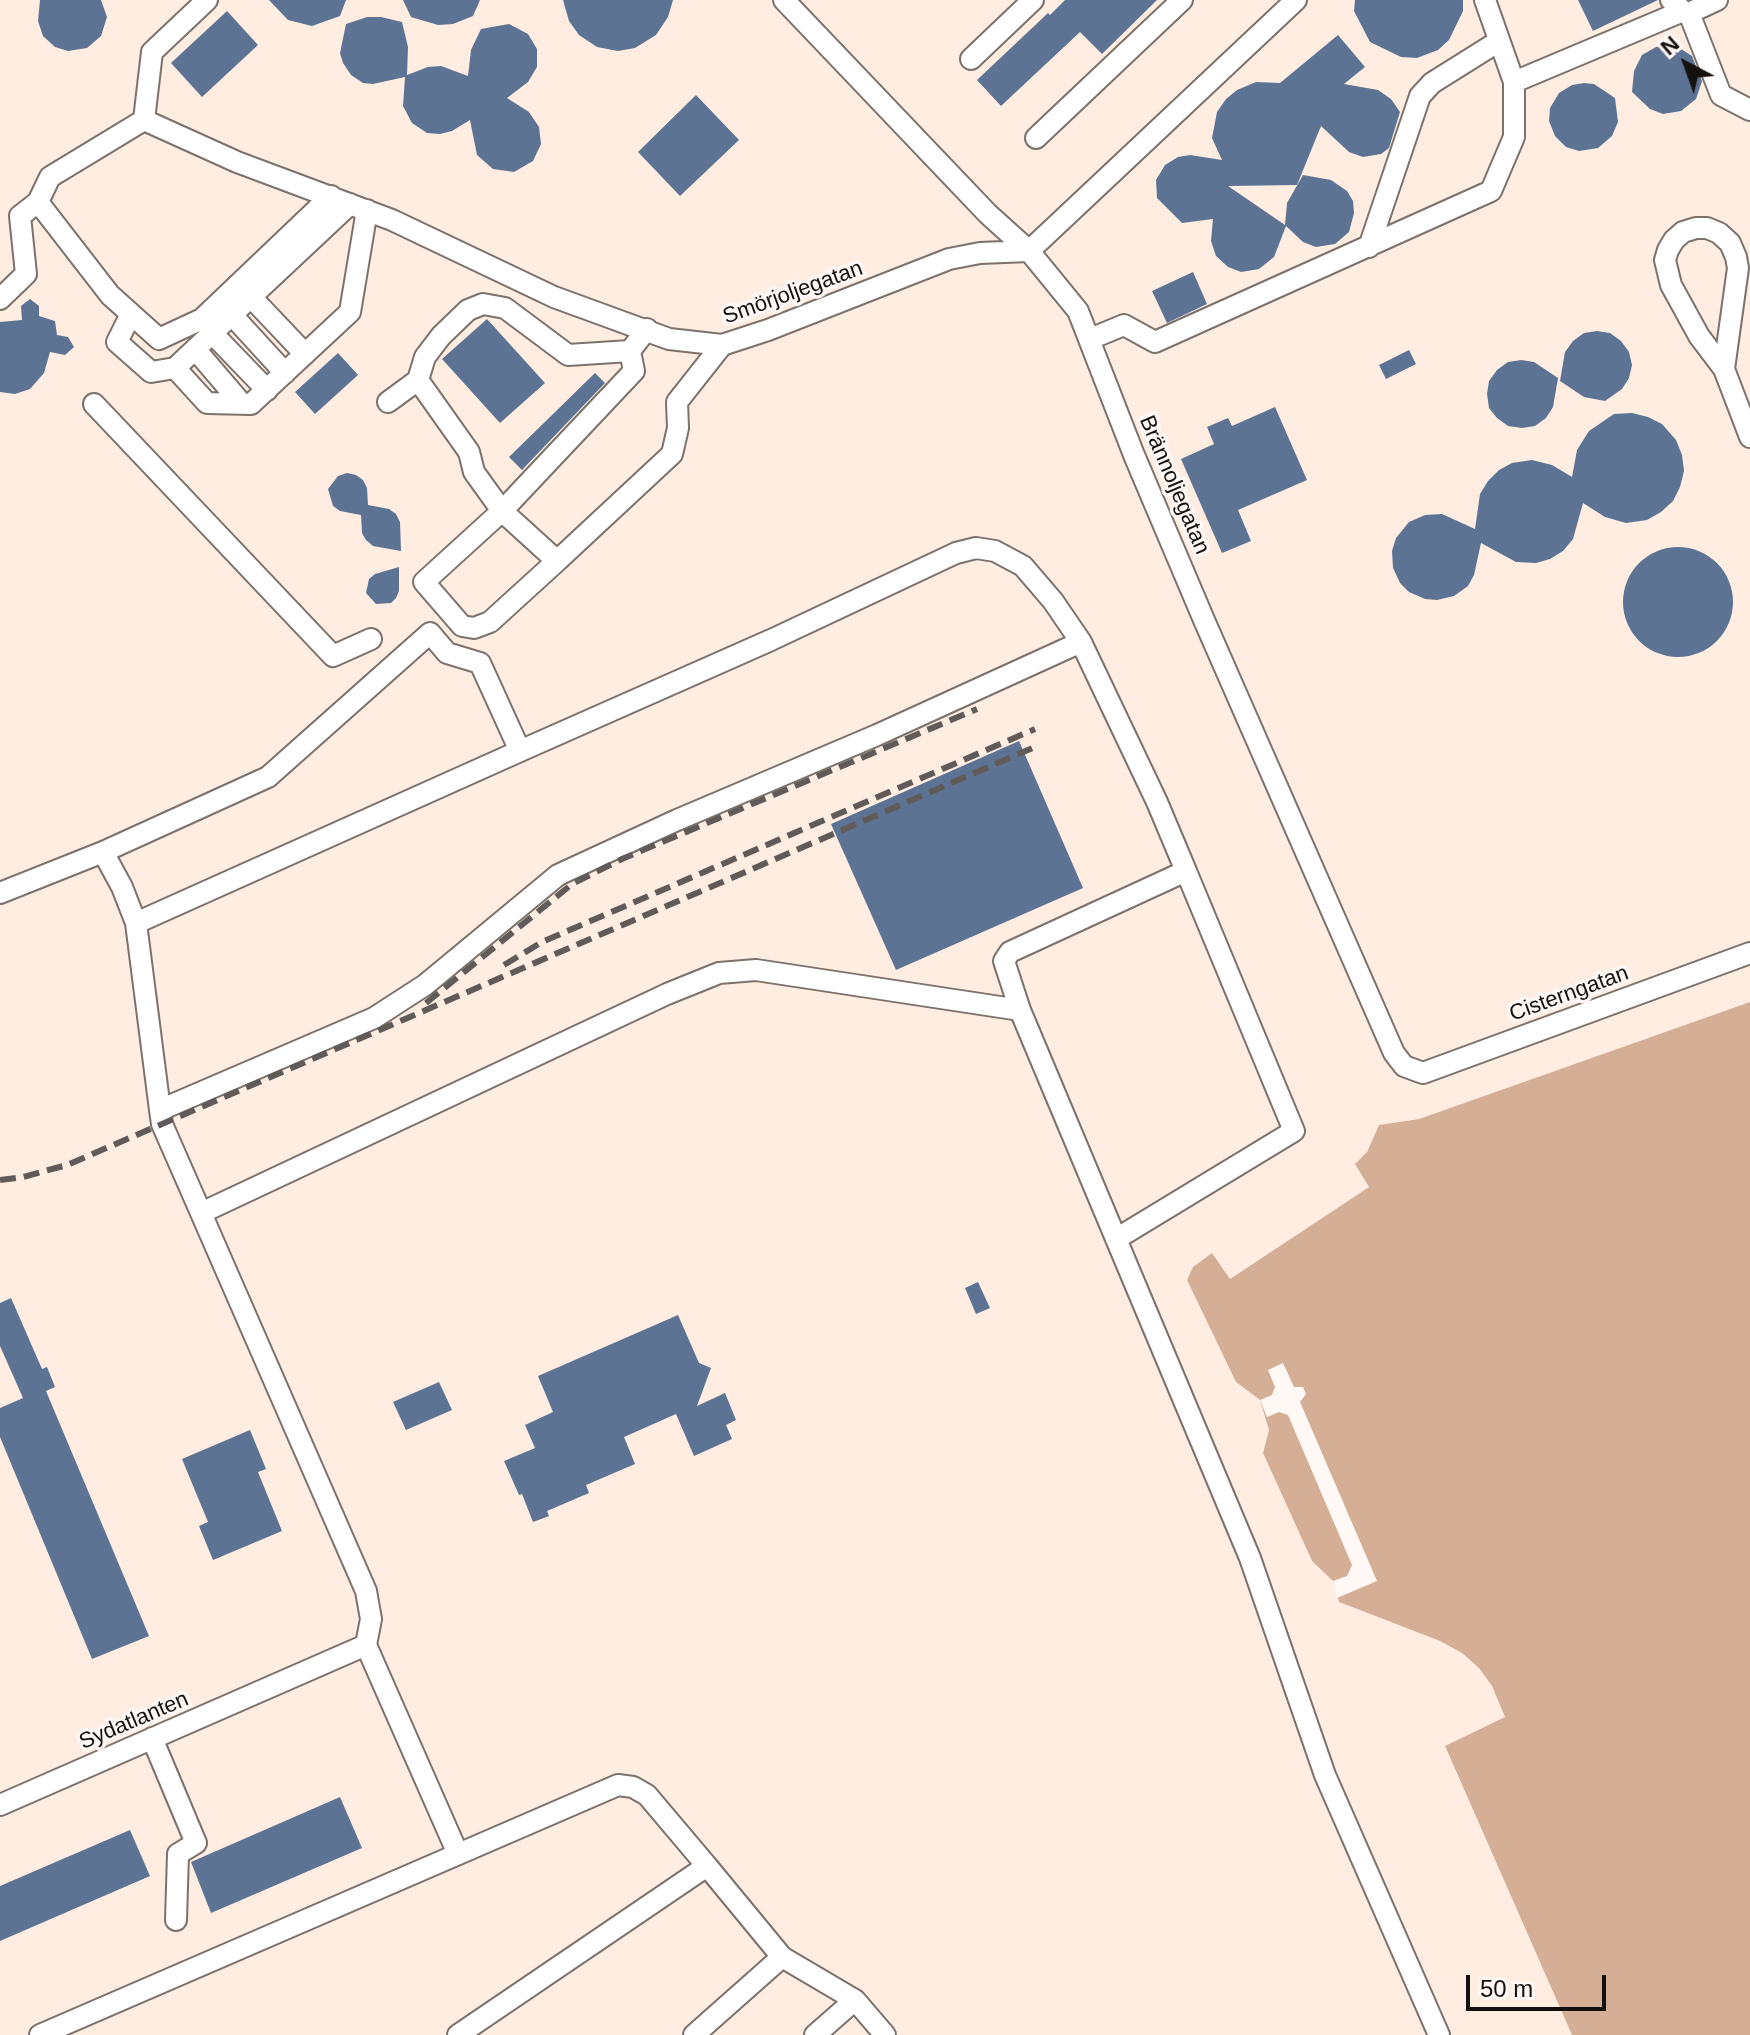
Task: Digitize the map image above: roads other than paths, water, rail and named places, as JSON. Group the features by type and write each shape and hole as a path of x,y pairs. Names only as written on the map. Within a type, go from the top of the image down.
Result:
{"street":[{"path":"0,299 26,274 20,216 38,202 50,177 144,120 152,52 207,0"},
{"name":"Brännoljegatan","path":"784,0 988,214 1029,251 1078,311 1198,607 1394,1053 1404,1066"},
{"path":"971,59 1033,0"},
{"path":"1036,138 1182,0"},
{"path":"1029,251 1296,0"},
{"path":"1090,339 1124,325 1155,342 1491,191 1514,137 1514,82 1485,0"},
{"path":"1514,82 1683,11 1671,0"},
{"path":"1717,0 1689,13 1721,95 1750,110"},
{"path":"1369,247 1420,96 1432,83 1499,41"},
{"name":"Smörjoljegatan","path":"144,120 237,162 349,204 554,297 669,339 722,345 809,315 949,259 980,253 1029,251"},
{"path":"38,202 110,295 159,339 202,319 349,204"},
{"path":"131,314 117,342 151,372 175,368 349,204"},
{"path":"175,368 207,403 251,404 350,312 349,204"},
{"path":"1724,369 1738,268 1736,257 1730,243 1719,233 1696,228 1683,232 1668,250 1665,260 1671,285 1699,336 1724,369 1750,437"},
{"path":"251,297 305,354"},
{"path":"388,402 418,380 425,357 441,336 468,310 483,304 505,308 568,355 630,351 647,329"},
{"path":"232,315 285,373"},
{"path":"212,333 267,390"},
{"path":"630,351 634,371 502,511 424,582 462,626 474,628 490,622 672,454 678,428 677,402 722,345"},
{"path":"195,349 242,404"},
{"path":"418,380 469,452 474,472 502,511 557,561"},
{"path":"94,404 333,656 371,639"},
{"path":"136,923 771,640 956,553 976,548 995,551 1023,566 1053,601 1081,642 1157,802 1294,1131 1116,1239"},
{"path":"0,893 103,852 268,777 430,633 447,653 480,663 520,751"},
{"path":"160,1110 374,1018 425,985 558,875 1081,642"},
{"path":"103,852 122,887 136,923 162,1124 366,1591 371,1619 366,1645 458,1854"},
{"path":"1186,871 1010,952 1004,961 1020,1010 1250,1558 1325,1775 1439,2035"},
{"name":"Cisterngatan","path":"1404,1066 1423,1073 1750,953"},
{"path":"201,1213 653,1000 719,973 756,970 1020,1010"},
{"name":"Sydatlanten","path":"0,1805 366,1645"},
{"path":"152,1738 196,1843 178,1854 176,1920"},
{"path":"40,2035 618,1785 633,1787 647,1795 782,1957 855,2000 885,2035"},
{"path":"458,2035 707,1866"},
{"path":"694,2035 782,1957"},
{"path":"815,2035 855,2000"}],"railway":[{"path":"426,1003 572,884 622,859 977,709"},
{"path":"504,965 542,942 1035,729"},
{"path":"0,1180 67,1165 1037,746"}]}
